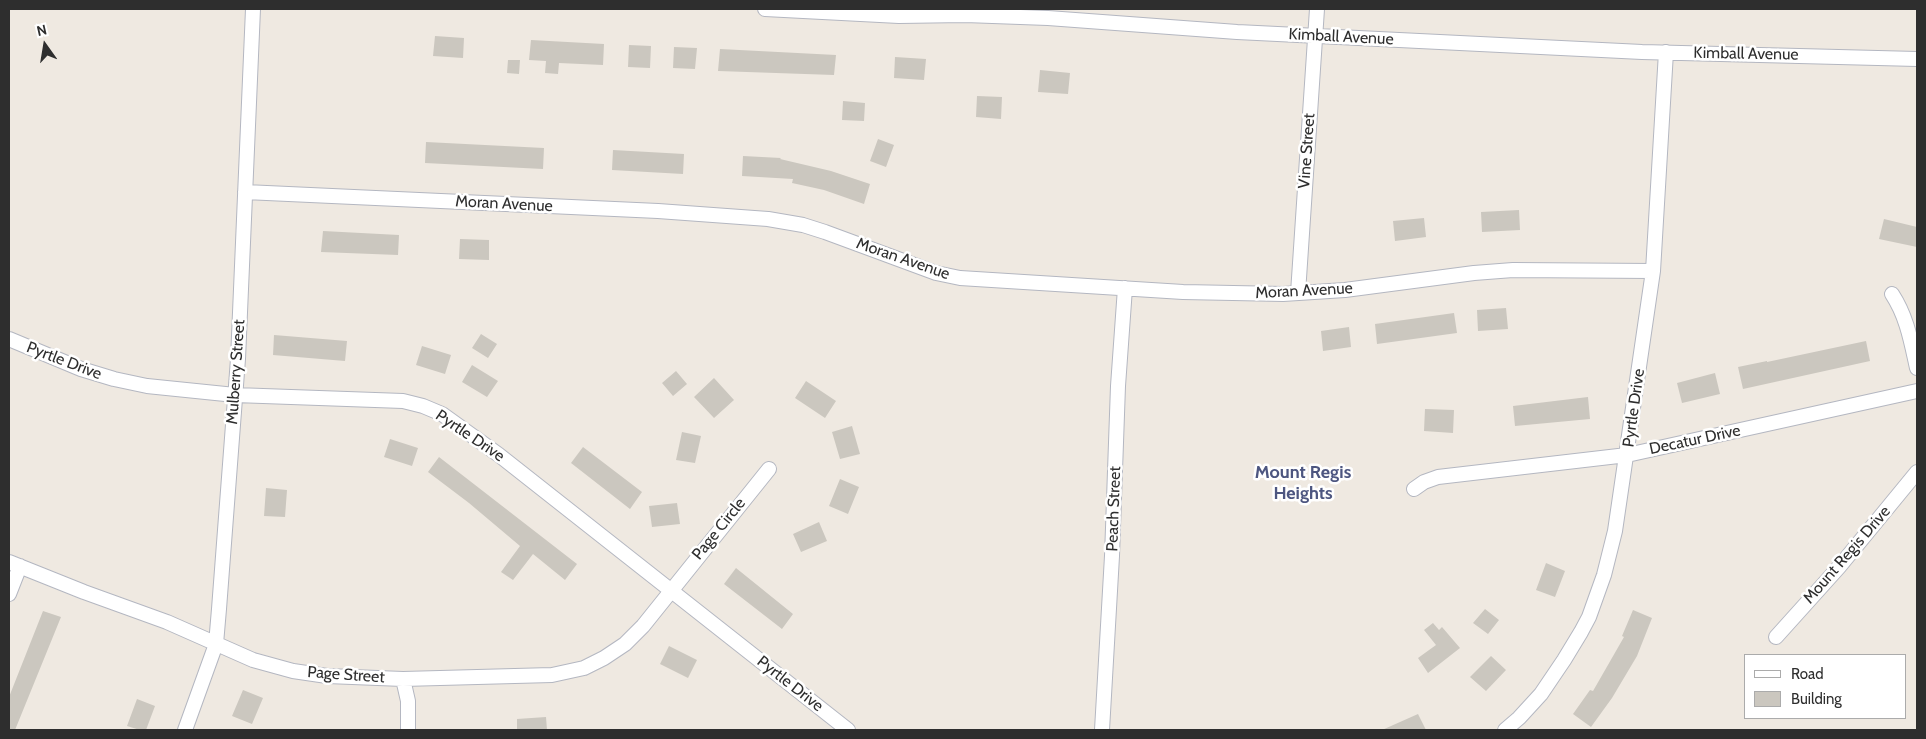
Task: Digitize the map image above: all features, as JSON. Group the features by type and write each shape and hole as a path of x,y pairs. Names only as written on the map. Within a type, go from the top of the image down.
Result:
{"street":[{"name":"Mulberry Street","path":"185,730 216,644 235,395 253,9"},
{"name":"Kimball Avenue","path":"765,9 899,16 965,12 1237,32 1666,52 1917,60"},
{"name":"Vine Street","path":"1298,294 1316,9"},
{"name":"Pyrtle Drive","path":"1504,730 1519,718 1540,694 1564,660 1589,617 1604,575 1615,531 1653,270 1666,52"},
{"name":"Moran Avenue","path":"245,192 658,211 768,219 803,225 936,273 960,278 1183,292 1298,294 1514,270 1653,270"},
{"name":"Peach Street","path":"1102,730 1112,556 1118,386 1125,288"},
{"path":"1892,294 1902,310 1907,323 1917,368"},
{"name":"Pyrtle Drive","path":"9,339 81,369 147,386 235,395 402,401 423,406 442,414 499,455 848,730"},
{"name":"Decatur Drive","path":"1414,489 1424,482 1438,477 1627,455 1917,391"},
{"name":"Page Circle","path":"671,590 769,469"},
{"name":"Mount Regis Drive","path":"1776,637 1839,567 1917,472"},
{"path":"9,594 14,564"},
{"name":"Page Street","path":"14,564 167,622 254,660 293,671 327,676 403,679 552,675 584,668 625,644 643,626 671,590"},
{"path":"403,679 408,701 408,730"}],"building":[{"path":"435,36 464,38 463,58 433,56"},
{"path":"531,40 604,44 603,65 559,63 558,74 545,73 546,61 529,60"},
{"path":"629,45 651,46 650,68 628,67"},
{"path":"674,47 697,48 695,69 673,68"},
{"path":"720,49 836,55 834,75 718,71"},
{"path":"895,57 926,59 924,80 894,78"},
{"path":"508,60 520,60 519,74 507,73"},
{"path":"1040,70 1070,73 1068,94 1038,92"},
{"path":"977,96 1002,97 1001,119 976,117"},
{"path":"843,101 865,103 864,121 842,120"},
{"path":"878,139 894,145 886,167 870,161"},
{"path":"426,142 544,148 543,169 425,163"},
{"path":"613,150 684,154 683,174 612,170"},
{"path":"743,156 781,158 831,171 870,184 864,204 824,190 792,183 793,179 742,176"},
{"path":"1519,210 1520,230 1482,232 1481,212"},
{"path":"1424,218 1426,237 1395,241 1393,221"},
{"path":"1884,219 1917,227 1917,247 1879,239"},
{"path":"323,231 399,235 398,255 321,252"},
{"path":"460,239 489,240 489,260 459,259"},
{"path":"1506,308 1508,329 1478,331 1477,310"},
{"path":"1454,313 1457,333 1377,344 1375,324"},
{"path":"1349,327 1351,347 1323,351 1321,331"},
{"path":"481,334 497,344 488,358 472,348"},
{"path":"274,335 347,341 345,361 273,355"},
{"path":"1866,341 1870,361 1743,389 1738,367"},
{"path":"422,346 451,355 445,374 416,365"},
{"path":"472,365 498,381 487,397 462,382"},
{"path":"676,371 687,384 673,396 662,383"},
{"path":"1715,373 1720,394 1682,403 1677,383"},
{"path":"714,378 734,400 714,418 694,397"},
{"path":"806,381 836,401 825,418 795,398"},
{"path":"1588,397 1590,419 1515,426 1513,406"},
{"path":"1425,409 1454,410 1453,433 1424,431"},
{"path":"852,426 860,454 840,459 832,432"},
{"path":"682,432 701,436 695,463 676,460"},
{"path":"390,439 418,448 412,466 384,457"},
{"path":"583,447 642,492 630,509 571,463"},
{"path":"439,457 577,564 565,580 533,554 513,580 501,572 520,546 469,503 428,472"},
{"path":"840,479 859,487 848,514 829,506"},
{"path":"266,488 287,490 285,517 264,516"},
{"path":"677,503 680,524 652,527 649,506"},
{"path":"819,522 827,541 801,552 793,534"},
{"path":"1546,563 1565,571 1555,597 1536,590"},
{"path":"736,568 793,614 782,629 724,584"},
{"path":"1485,609 1499,620 1488,634 1473,623"},
{"path":"1633,610 1652,618 1637,656 1612,698 1591,727 1573,714 1590,690 1593,691 1624,637 1622,636"},
{"path":"43,611 61,617 15,730 9,730 9,697"},
{"path":"1433,623 1439,630 1442,627 1460,648 1428,673 1418,658 1436,645 1424,630"},
{"path":"669,646 697,660 688,678 660,664"},
{"path":"1491,656 1506,670 1486,691 1470,677"},
{"path":"243,690 263,698 252,724 232,716"},
{"path":"137,699 155,706 146,730 127,726"},
{"path":"1418,714 1426,730 1382,730"},
{"path":"546,717 547,730 517,730 517,719"}],"district":[{"name":"Mount Regis Heights","path":"1303,483"}]}
